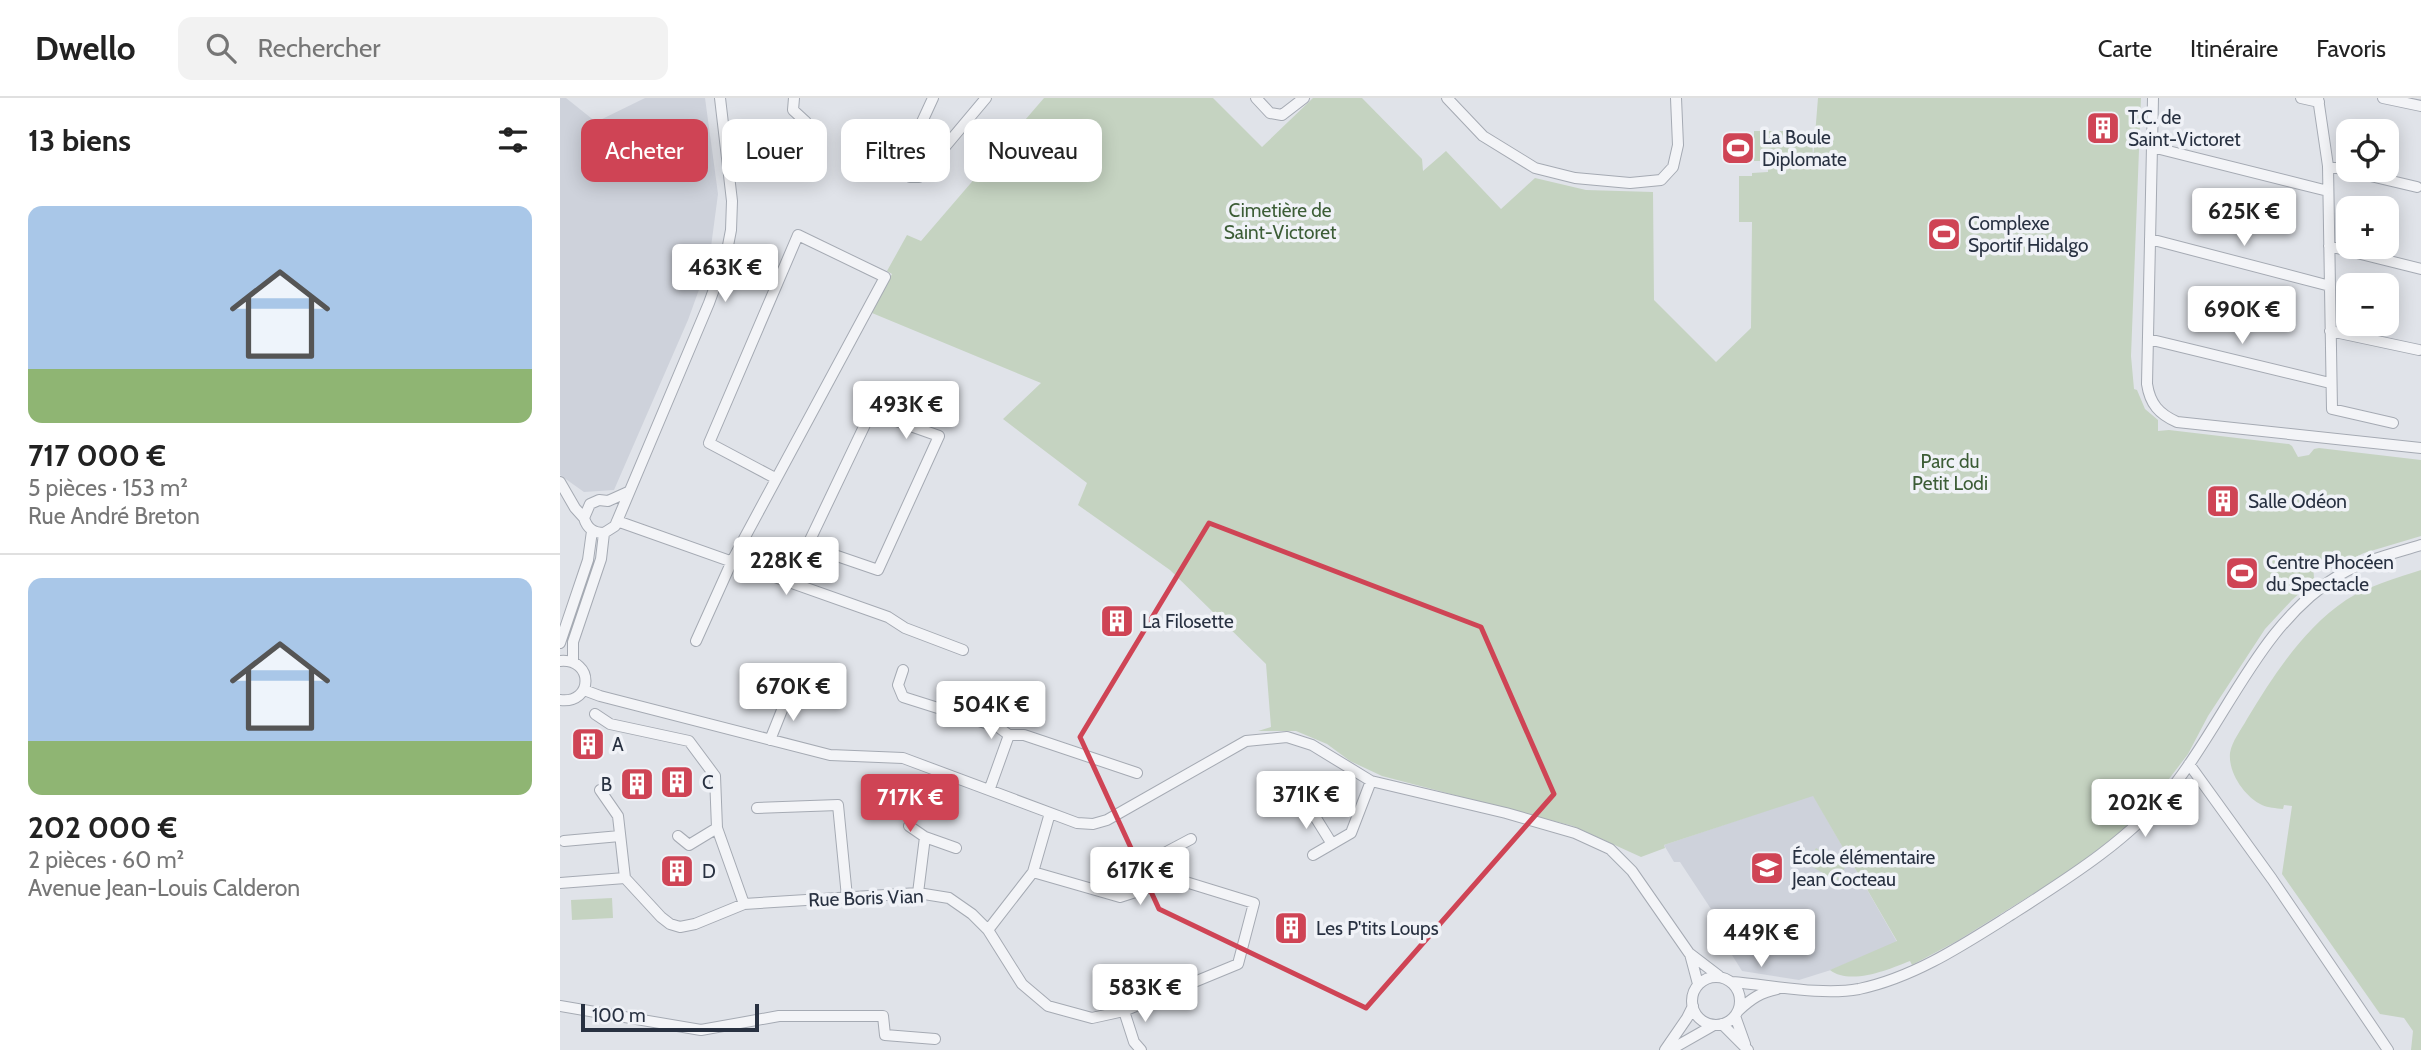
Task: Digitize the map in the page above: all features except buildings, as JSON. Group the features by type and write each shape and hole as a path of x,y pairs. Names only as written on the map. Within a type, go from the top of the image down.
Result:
{"street":[{"path":"592,531 604,533 612,529 618,519 709,303 726,256 731,230 732,201 720,98"},
{"path":"794,98 793,110 803,119"},
{"path":"933,98 904,161 904,171 910,177 919,177 923,173 986,98"},
{"path":"1256,98 1270,113 1282,115 1304,98"},
{"path":"1447,98 1483,136 1535,168 1575,178 1630,183 1661,180 1673,167 1678,145 1676,98"},
{"path":"2153,98 2147,384 2150,400 2161,414 2177,422 2421,448"},
{"path":"2301,98 2318,100 2328,166 2332,409 2393,423"},
{"path":"2383,98 2421,106"},
{"path":"2152,147 2328,191"},
{"path":"2328,166 2417,187"},
{"path":"696,641 732,561 775,478 885,277 798,236 709,443 775,478"},
{"path":"2150,239 2330,286"},
{"path":"2329,246 2421,269"},
{"path":"2330,331 2419,349"},
{"path":"2148,339 2330,383"},
{"path":"790,582 871,412 939,436 878,570 808,546"},
{"path":"563,487 590,504"},
{"path":"560,643 588,560 592,531 563,487"},
{"path":"584,518 590,504 599,500 608,501 628,492"},
{"path":"608,501 615,508 618,519"},
{"path":"618,519 888,617 905,628 963,650"},
{"path":"573,662 573,642 601,559 604,533"},
{"path":"584,690 830,755 903,758 1085,824 1107,820 1246,741 1287,737 1312,745 1371,781 1506,813 1575,833 1609,849 1632,871 1689,953 1719,976 1732,982 1819,991 1858,989 1908,973 1961,945 2111,848 2156,806 2189,764 2260,653 2303,604 2342,574 2421,545"},
{"path":"560,661 579,665 585,676 584,690 574,699 560,701"},
{"path":"902,670 898,685 903,697 998,727 1009,736 1024,735 1137,773"},
{"path":"771,740 788,695"},
{"path":"595,714 610,724 689,741 715,776 717,828 744,904"},
{"path":"990,788 1009,736"},
{"path":"2189,764 2272,879 2388,1050"},
{"path":"1313,855 1351,833 1371,781"},
{"path":"560,883 625,878 618,816 600,790"},
{"path":"757,808 838,805 847,897"},
{"path":"1289,806 1314,815 1332,844"},
{"path":"988,930 1034,872 1051,813"},
{"path":"909,826 925,837 956,848"},
{"path":"678,836 689,845 717,828"},
{"path":"564,841 620,836"},
{"path":"918,893 925,837"},
{"path":"1034,872 1120,897 1136,892 1142,865 1191,839"},
{"name":"Rue Boris Vian","path":"625,878 661,917 680,927 695,924 744,904 918,893 948,898 972,914 988,930 1023,984 1048,1006 1091,1018 1124,1012 1238,964 1254,903 1176,879 1136,892"},
{"path":"1689,953 1698,984"},
{"path":"1668,1050 1688,1018 1698,984 1704,979 1719,976"},
{"path":"1732,982 1740,995 1737,1013 1747,1049"},
{"path":"1668,1050 1737,1013 1765,991 1788,987"},
{"path":"560,1006 701,1030 779,1016 883,1016 885,1035 935,1039"},
{"path":"1693,1006 1701,1019 1718,1024 1747,1049"},
{"path":"1124,1012 1138,1046 1124,1050"}],"highlighted area":[{"path":"1209,523 1481,627 1554,794 1366,1008 1159,909 1080,737"}],"shaded area":[{"path":"560,98 566,98 592,119 581,119 581,182 708,182 708,120 718,194 709,262 688,320 614,490 584,492 560,475"},
{"path":"645,98 705,98 708,119 602,119"},
{"path":"1813,795 1897,942 1831,970 1799,980 1742,971 1732,955 1738,950 1680,862 1674,862 1664,845"}],"green space":[{"path":"1044,98 1213,98 1262,147 1313,98 1362,98 1422,159 1423,171 1446,151 1501,209 1535,178 1586,190 1653,192 1654,300 1716,362 1751,328 1752,222 1739,222 1739,176 1768,172 1768,161 1754,161 1754,131 1812,131 1813,160 1818,98 2141,98 2131,356 2134,389 2137,390 2145,409 2158,420 2158,431 2289,444 2298,457 2309,455 2319,448 2421,460 2421,536 2364,553 2332,568 2325,563 2313,565 2314,578 2311,583 2265,629 2208,716 2188,754 2156,796 2117,835 2065,874 1957,941 1912,965 1910,961 1881,972 1859,976 1838,975 1830,970 1897,941 1813,796 1664,845 1665,848 1641,857 1573,826 1382,776 1350,761 1327,744 1296,731 1258,731 1271,727 1266,664 1170,570 1078,505 1087,483 1003,419 1041,383 872,313 892,274 887,271 907,235 921,241 972,182 1102,182 1102,119 1026,119"},
{"path":"2421,570 2421,1050 2411,1050 2413,1031 2404,1018 2380,1014 2282,874 2292,806 2284,805 2283,809 2267,807 2250,796 2235,776 2230,753 2267,686 2290,654 2316,625 2355,595"},
{"path":"1816,848 1846,866 1837,881 1807,864"},
{"path":"612,898 613,918 572,920 571,900"}],"place":[{"name":"T.C. de Saint-Victoret","path":"2103,128"},
{"name":"La Boule Diplomate","path":"1738,148"},
{"name":"Complexe Sportif Hidalgo","path":"1944,234"},
{"name":"Salle Odéon","path":"2223,501"},
{"name":"Centre Phocéen du Spectacle","path":"2242,573"},
{"name":"La Filosette","path":"1117,621"},
{"name":"A","path":"588,744"},
{"name":"C","path":"677,782"},
{"name":"B","path":"637,784"},
{"name":"École élémentaire Jean Cocteau","path":"1767,868"},
{"name":"D","path":"677,871"},
{"name":"Les P'tits Loups","path":"1291,928"}],"park label":[{"name":"Cimetière de Saint-Victoret","path":"1280,221"},
{"name":"Parc du Petit Lodi","path":"1950,472"}]}
